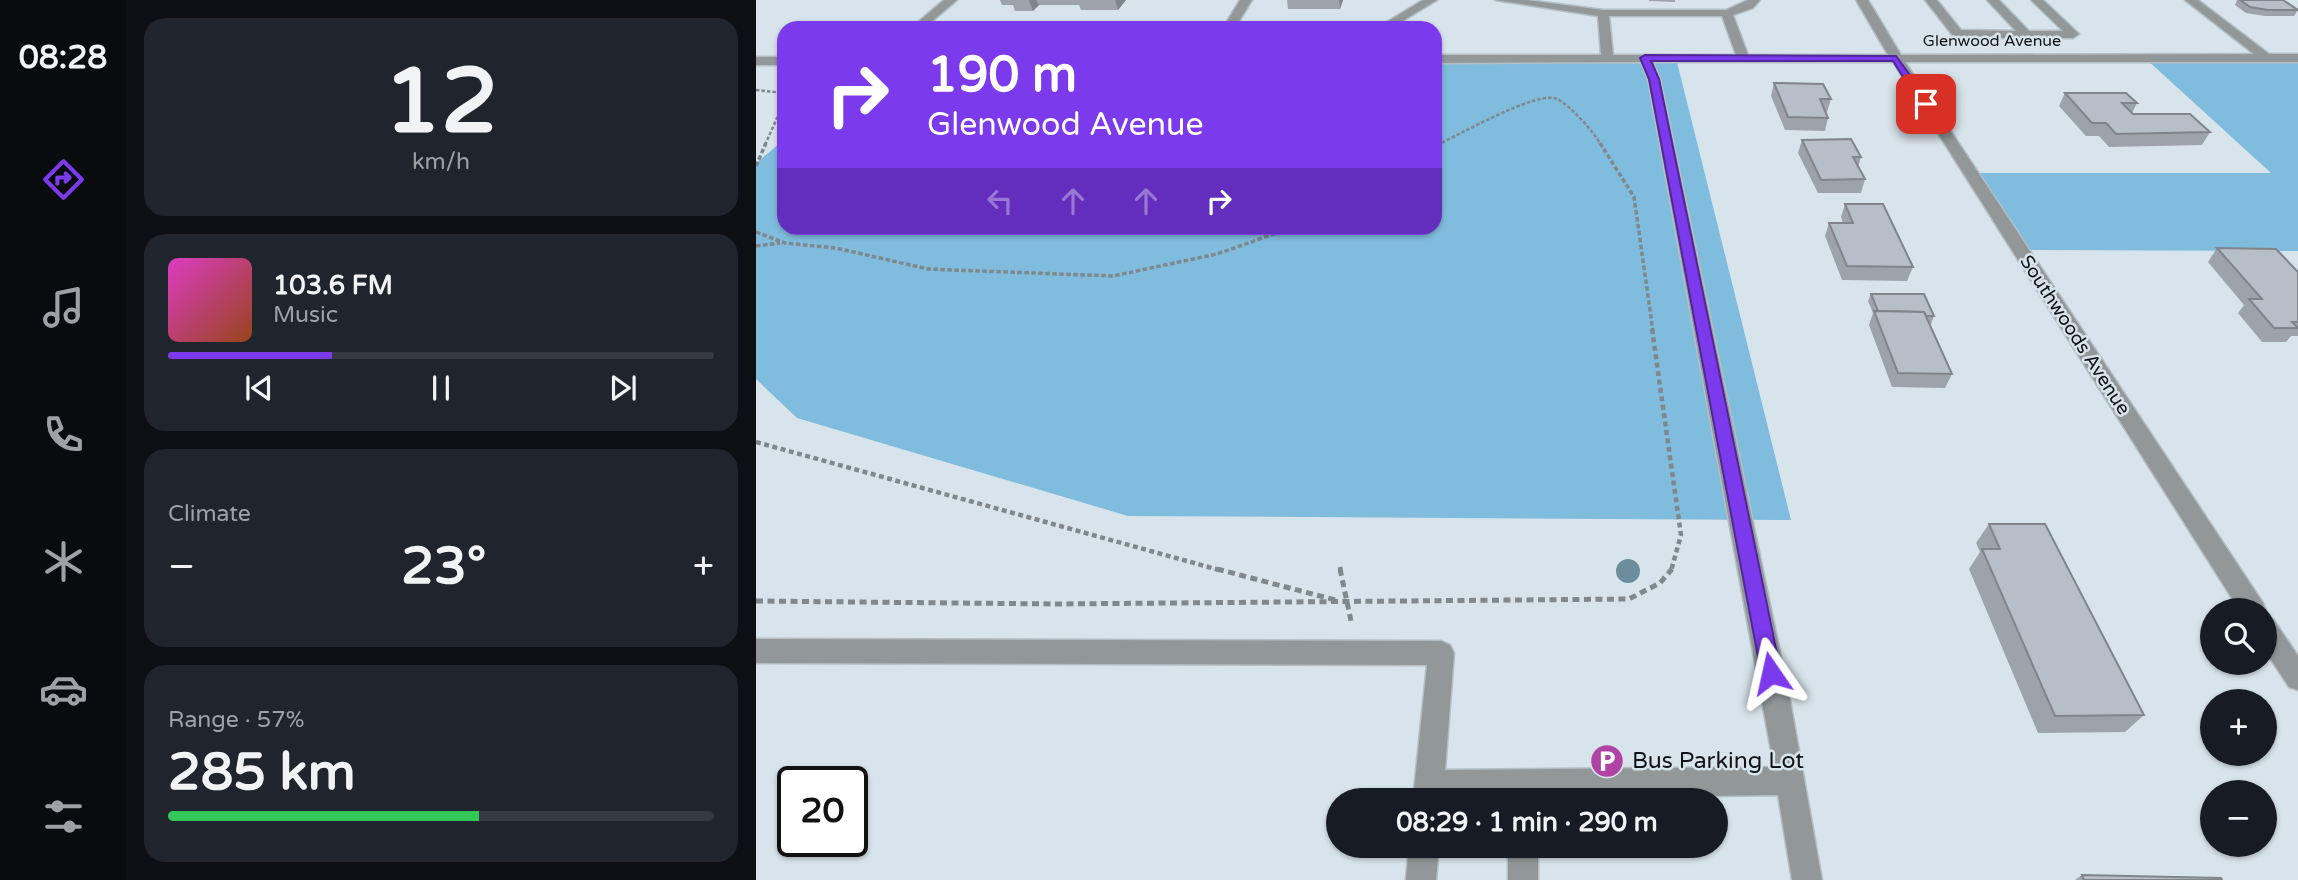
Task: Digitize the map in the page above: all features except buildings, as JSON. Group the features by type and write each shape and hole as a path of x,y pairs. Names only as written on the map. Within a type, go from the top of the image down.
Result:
{"street":[{"path":"926,21 951,0"},
{"path":"1233,21 1246,0"},
{"path":"1396,21 1431,0"},
{"path":"1501,0 1543,3 1603,13 1727,13 1749,6 1754,0"},
{"name":"Southwoods Avenue","path":"1862,0 1896,58 2246,598"},
{"path":"1931,0 1958,34 2073,34 2037,0"},
{"path":"1993,0 2026,35"},
{"path":"2191,0 2266,58"},
{"path":"1603,13 1608,58"},
{"path":"1727,13 1743,58"},
{"path":"1645,58 1654,79 1807,880"},
{"name":"Glenwood Avenue","path":"1442,59 2298,58"},
{"path":"756,61 777,61"},
{"path":"2277,646 2298,678"},
{"path":"756,651 1357,655 1441,653 1429,788"},
{"path":"1603,788 1790,781"},
{"path":"1421,880 1423,858"},
{"path":"1523,858 1523,880"}],"path":[{"path":"756,90 777,92"},
{"path":"756,601 1347,603 1629,599 1663,584 1679,560 1681,535 1634,197 1594,133 1558,99 1548,97 1527,103 1442,143"},
{"path":"756,166 777,118"},
{"path":"756,232 785,243"},
{"path":"756,246 785,243 836,248 928,269 1113,276 1205,257 1270,235"},
{"path":"756,442 1070,531 1347,603"},
{"path":"1340,567 1357,655"}],"shaded area":[{"path":"1676,58 1791,520 1128,516 797,418 756,379 756,163 777,146 777,235 1442,235 1442,59"},
{"path":"2145,58 2298,58 2298,251 2020,250 1970,173 2271,173"}],"place":[{"name":"Bus Parking Lot","path":"1607,761"}],"route":[{"path":"1771,673 1654,79 1645,58 1896,58 1926,104"}]}
